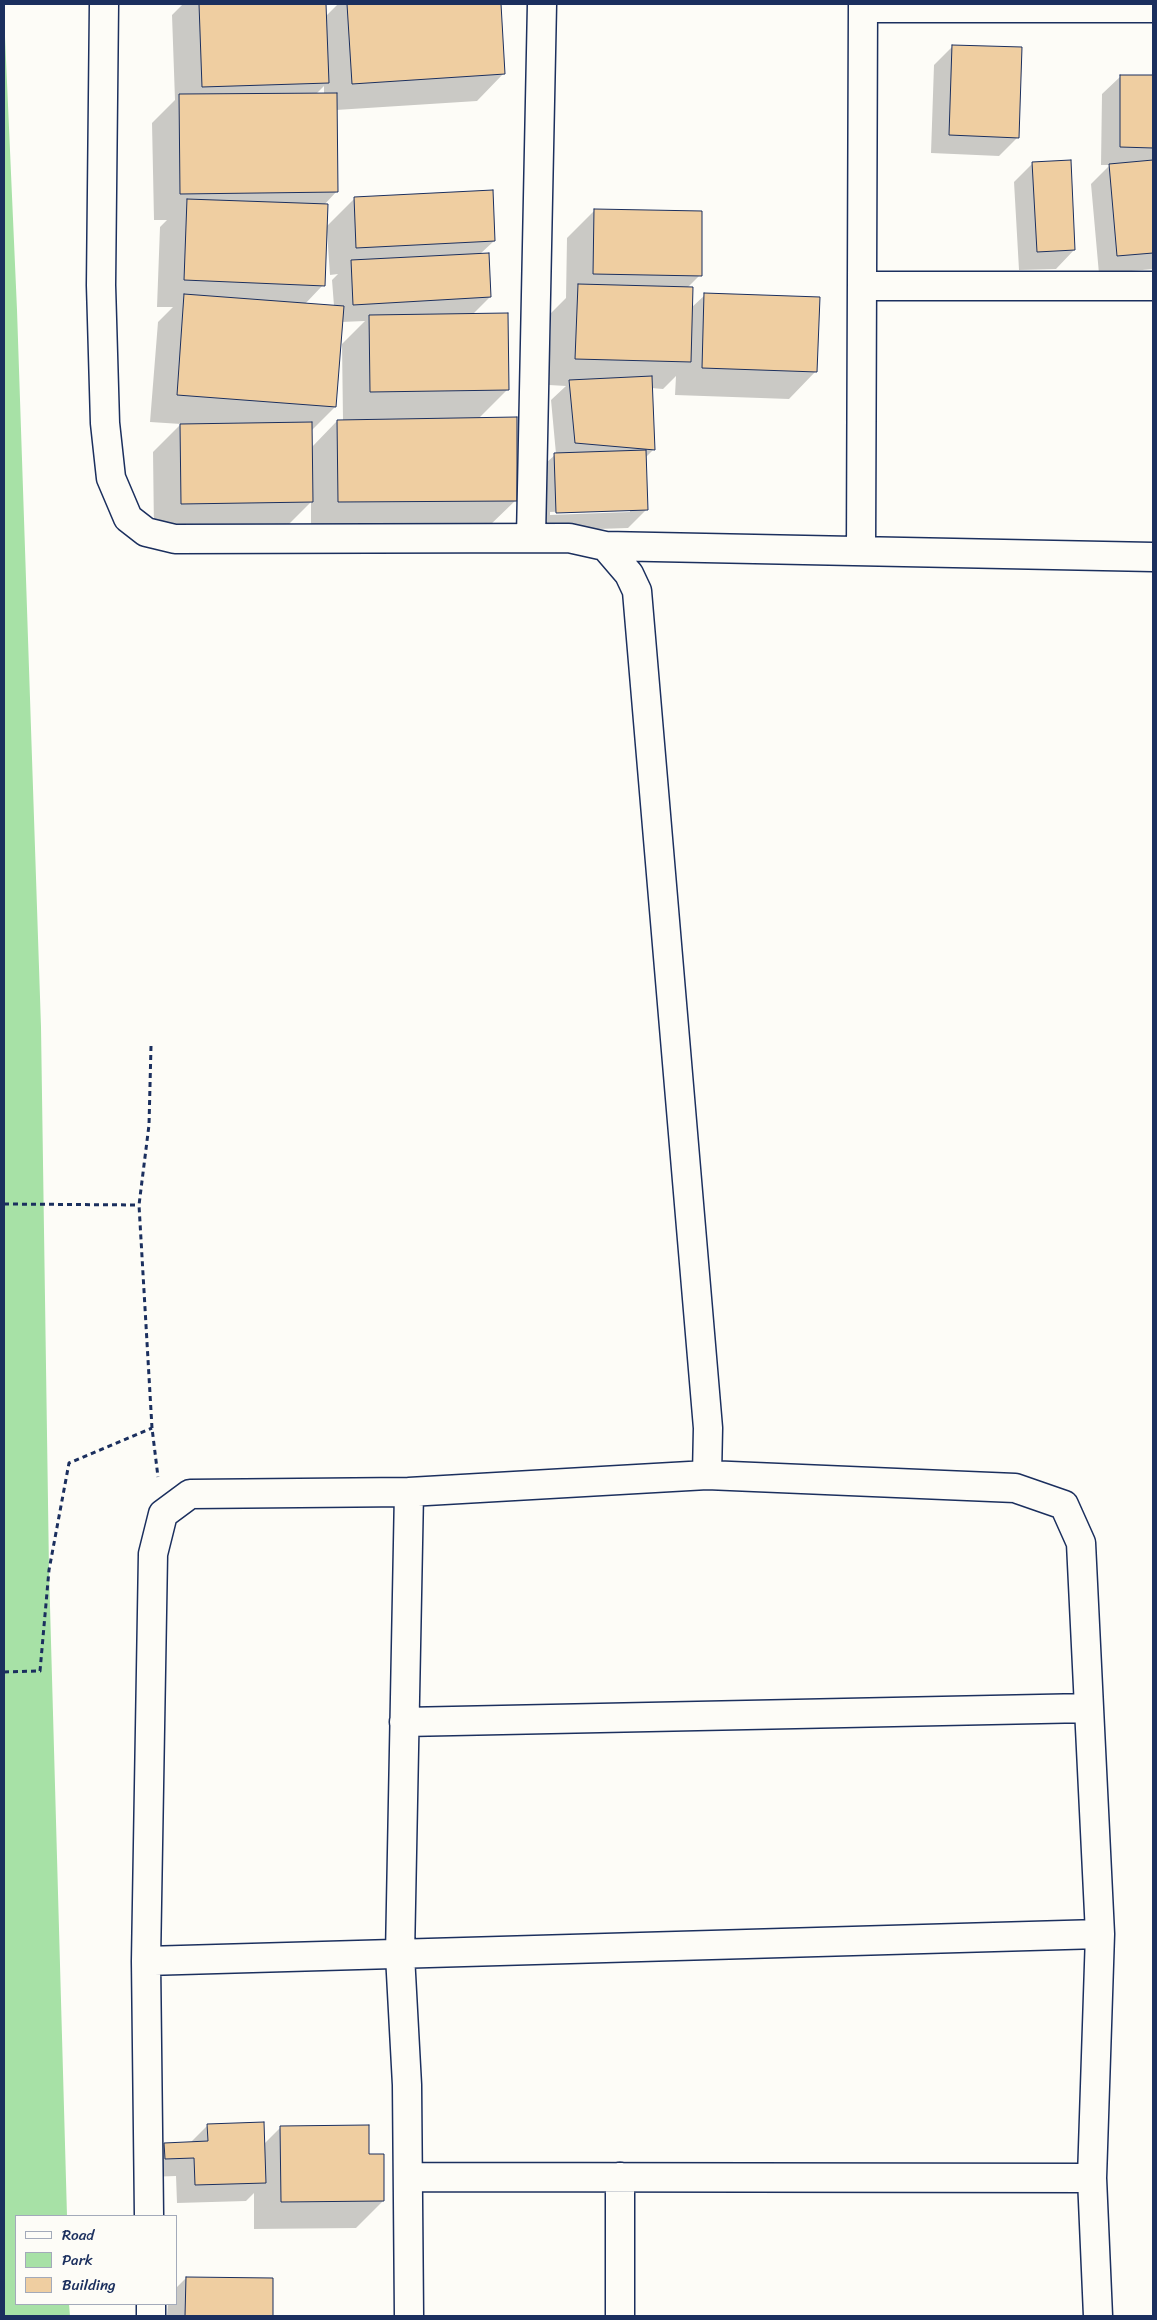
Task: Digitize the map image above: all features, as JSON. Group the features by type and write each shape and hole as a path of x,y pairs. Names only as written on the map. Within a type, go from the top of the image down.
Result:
{"street":[{"path":"104,4 101,285 105,423 111,478 128,518 146,532 175,539 531,537 569,538 605,546 1153,557"},
{"path":"531,537 542,4"},
{"path":"861,551 863,6 1153,8"},
{"path":"862,286 1153,286"},
{"path":"605,546 629,574 637,591 708,1428 707,1475"},
{"path":"150,2215 146,1961 153,1554 163,1514 190,1494 409,1492 707,1475 1015,1488 1064,1505 1081,1543 1100,1934 1092,2178 1098,2316"},
{"path":"408,2316 408,2085 400,1955 409,1492"},
{"path":"404,1722 1089,1708"},
{"path":"146,1961 1100,1934"},
{"path":"408,2177 1092,2178"},
{"path":"620,2177 620,2316"}],"path":[{"path":"152,1046 149,1125 139,1205 152,1428 163,1514"},
{"path":"4,1204 139,1205"},
{"path":"4,1672 40,1671 48,1570 69,1463 152,1428"}],"green space":[{"path":"4,14 17,310 41,1027 49,1570 67,2215 15,2215 15,2305 69,2305 70,2316 4,2316"}],"building":[{"path":"199,4 326,4 329,83 202,87"},
{"path":"347,4 501,4 505,74 352,84"},
{"path":"952,45 1022,47 1019,138 949,135"},
{"path":"1120,75 1153,75 1153,148 1120,147"},
{"path":"337,93 338,192 180,194 179,94"},
{"path":"1071,160 1075,250 1037,252 1032,162"},
{"path":"1153,160 1153,253 1117,256 1109,164"},
{"path":"493,190 495,241 356,248 354,197"},
{"path":"187,199 328,204 325,286 184,280"},
{"path":"594,209 702,211 702,276 593,274"},
{"path":"489,253 491,297 353,305 351,260"},
{"path":"578,284 693,287 691,362 575,359"},
{"path":"704,293 820,297 817,372 702,368"},
{"path":"184,294 344,306 336,407 177,395"},
{"path":"508,313 509,390 370,392 369,315"},
{"path":"652,376 655,450 575,443 569,380"},
{"path":"517,417 517,501 338,502 337,420"},
{"path":"312,422 313,502 181,504 180,424"},
{"path":"646,450 648,510 556,513 554,453"},
{"path":"264,2122 266,2183 195,2185 194,2158 165,2159 164,2143 208,2141 207,2124"},
{"path":"369,2125 369,2154 384,2154 384,2201 281,2202 280,2126"},
{"path":"186,2277 273,2278 273,2316 185,2316"}]}
